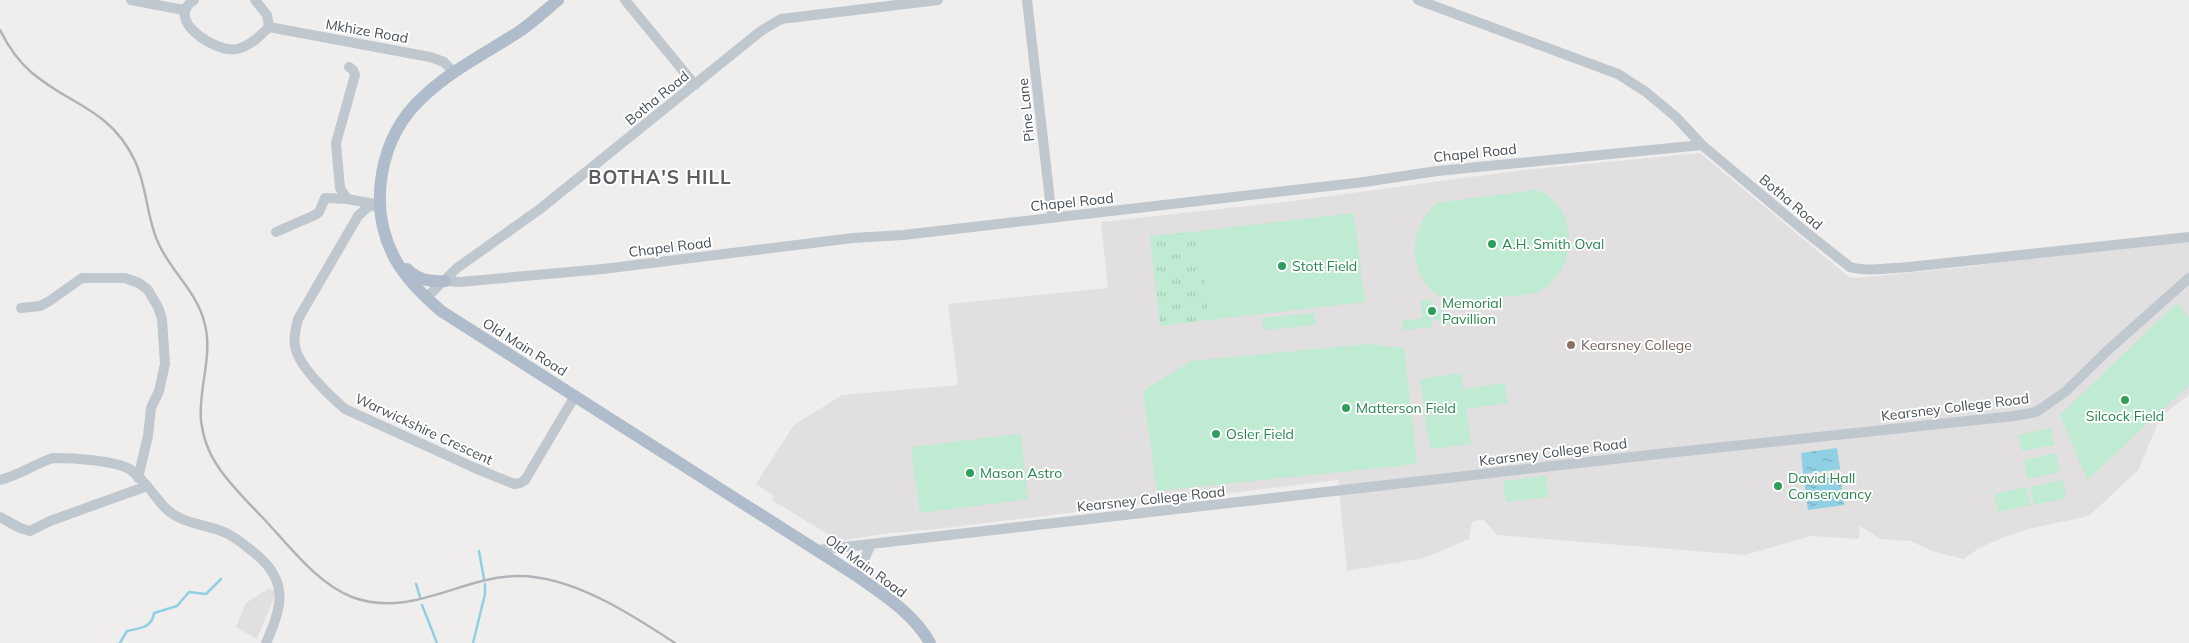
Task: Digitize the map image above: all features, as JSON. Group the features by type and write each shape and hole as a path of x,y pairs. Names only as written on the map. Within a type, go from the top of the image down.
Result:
{"main road":[{"name":"Old Main Road","path":"558,0 521,30 454,73 422,97 397,130 384,161 381,206 381,220 394,257 410,281 426,298 456,320 857,576 894,602 930,643"},
{"path":"394,257 419,278 426,281 445,281"}],"street":[{"path":"131,0 184,10"},
{"path":"184,10 194,0"},
{"path":"184,10 185,19 194,31 207,41 231,50 249,44 269,27 266,15 255,0"},
{"path":"625,0 695,85"},
{"name":"Botha Road","path":"426,298 458,268 540,209 761,31 780,19 886,3 938,0"},
{"name":"Pine Lane","path":"1027,0 1052,218"},
{"name":"Botha Road","path":"1418,0 1618,74 1646,92 1676,117 1702,145 1842,262 1857,269 1909,267 2189,237"},
{"name":"Mkhize Road","path":"269,27 430,57 444,62 454,73"},
{"path":"347,199 340,188 336,143 354,75 353,70 349,68"},
{"name":"Chapel Road","path":"445,281 459,282 603,269 853,238 903,235 1364,182 1437,171 1702,145"},
{"path":"276,232 315,216 320,212 325,198 347,199 381,206"},
{"name":"Warwickshire Crescent","path":"381,206 369,206 358,216 298,319 294,344 297,354 331,397 345,409 514,484 525,480 575,396"},
{"path":"21,308 40,306 82,278 125,278 139,282 148,290 158,307 162,319 165,364 162,383 151,408 148,436 138,478"},
{"name":"Kearsney College Road","path":"818,550 2036,412 2065,392 2108,350 2189,278"},
{"path":"0,480 24,472 43,461 64,458 119,466 131,470 169,512 180,519 226,533 247,546 269,566 278,582 280,592 279,607 266,643"},
{"path":"0,517 20,528 30,531 55,519 147,486"},
{"path":"857,576 871,544"}],"shaded area":[{"name":"Kearsney College","path":"1700,153 1849,277 1856,278 1957,268 2189,239 2189,395 2161,416 2138,470 2089,516 2028,529 2004,537 1979,548 1964,559 1935,552 1910,541 1880,539 1860,526 1859,539 1811,536 1745,555 1497,535 1483,519 1472,522 1469,539 1424,558 1347,571 1338,480 937,529 890,533 839,541 772,500 774,496 756,484 794,425 842,395 958,385 948,304 1108,288 1101,222 1293,201 1523,170"},
{"path":"269,588 276,593 257,639 236,627 246,603"}],"green space":[{"name":"A.H. Smith Oval","path":"1536,190 1551,198 1561,209 1567,224 1569,239 1567,255 1561,270 1551,282 1538,292 1532,294 1454,304 1439,296 1427,286 1420,273 1416,259 1415,244 1426,216 1437,203"},
{"name":"Stott Field","path":"1354,213 1365,302 1209,320 1199,231"},
{"path":"1199,231 1209,320 1160,326 1150,236"},
{"name":"Memorial Pavillion","path":"1431,298 1432,306 1452,317 1448,326 1431,317 1432,327 1403,330 1402,321 1423,318 1421,301"},
{"name":"Silcock Field","path":"2177,303 2189,318 2189,385 2087,480 2060,415"},
{"path":"1314,313 1316,325 1264,330 1262,318"},
{"path":"1369,344 1404,348 1417,464 1157,491 1143,391 1191,361"},
{"path":"1461,373 1463,389 1505,383 1508,403 1466,409 1471,444 1430,449 1420,379"},
{"path":"2051,428 2054,445 2022,451 2018,435"},
{"name":"Mason Astro","path":"1021,434 1028,499 920,513 911,447"},
{"path":"2056,453 2060,472 2027,479 2024,460"},
{"path":"1546,476 1549,497 1506,502 1503,481"},
{"path":"2063,480 2066,498 2034,505 2030,487"},
{"path":"2026,487 2030,505 1998,512 1994,494"}],"water":[{"path":"1837,448 1840,469 1803,474 1801,453"},
{"path":"1840,476 1844,505 1808,510 1804,481"}],"waterway":[{"path":"479,551 484,579"},
{"path":"120,643 127,631 141,628 151,622 154,613 177,606 189,592 206,594 221,579"},
{"path":"416,584 420,597"},
{"path":"473,643 485,594 485,584"},
{"path":"422,605 437,643"}],"railway":[{"path":"0,30 21,63 45,83 87,109 113,129 124,142 134,159 142,179 157,240 168,261 195,299 204,321 207,334 207,359 201,421 209,449 217,465 232,485 314,572 326,582 352,597 373,602 394,603 415,600 496,578 537,577 558,582 600,598 675,643"}],"place":[{"name":"A.H. Smith Oval","path":"1492,244"},
{"name":"Stott Field","path":"1282,266"},
{"name":"Memorial Pavillion","path":"1432,311"},
{"name":"Kearsney College","path":"1571,345"},
{"name":"Silcock Field","path":"2125,400"},
{"name":"Matterson Field","path":"1346,408"},
{"name":"Osler Field","path":"1216,434"},
{"name":"Mason Astro","path":"970,473"},
{"name":"David Hall Conservancy","path":"1778,486"}],"district":[{"name":"BOTHA'S HILL","path":"660,177"}]}
